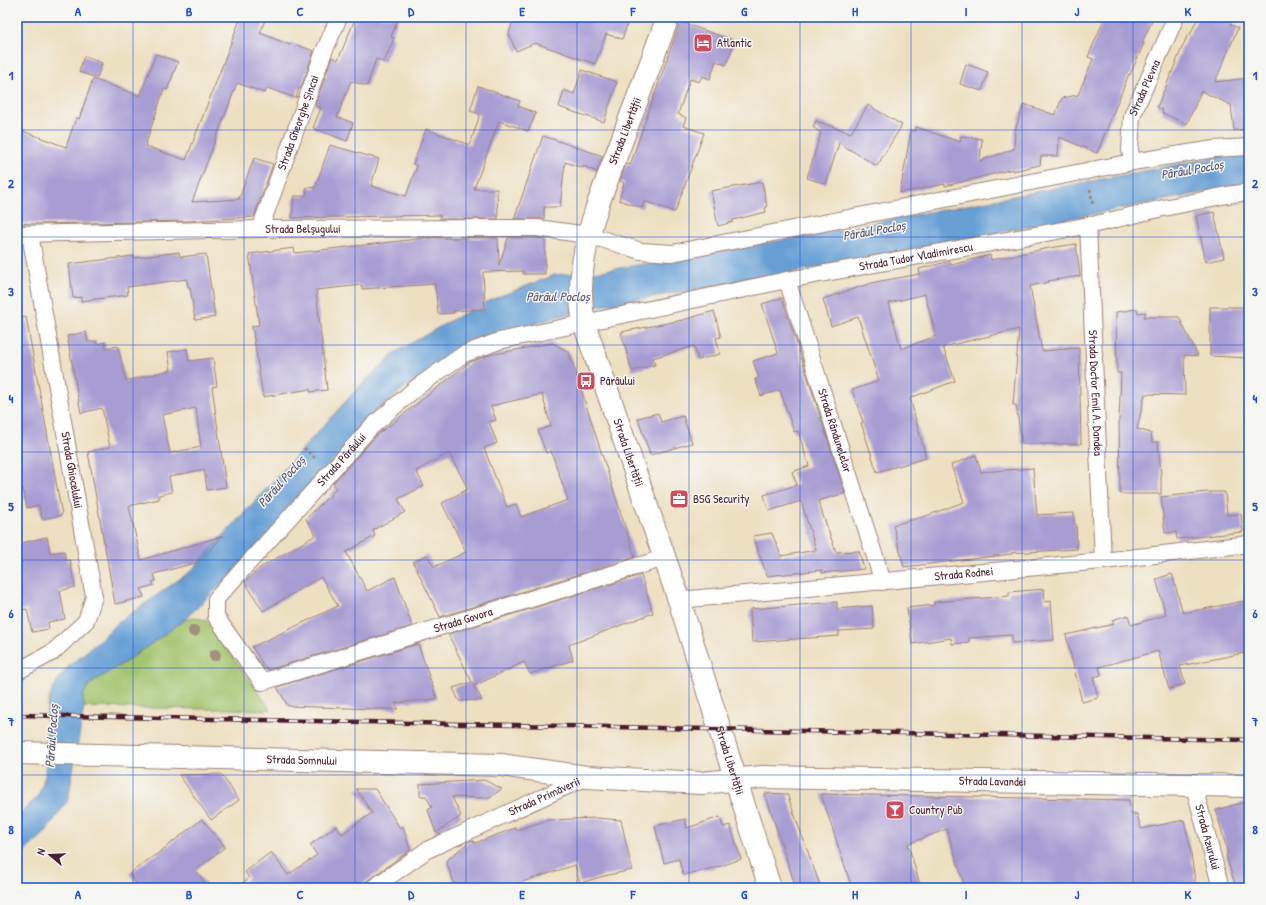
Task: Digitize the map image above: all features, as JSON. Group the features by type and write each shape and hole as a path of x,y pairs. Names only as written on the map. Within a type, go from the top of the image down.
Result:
{"main road":[{"name":"Strada Libertății","path":"668,17 598,204 588,235 584,254 580,291 583,319 679,600 770,888"},
{"name":"Strada Somnului","path":"17,753 500,765 587,777"},
{"name":"Strada Primăverii","path":"587,777 701,783 735,779"},
{"name":"Strada Lavandei","path":"735,779 762,777 1249,786"}],"street":[{"name":"Strada Gheorghe Șincai","path":"260,229 323,54 339,17"},
{"name":"Strada Plevna","path":"1132,162 1130,150 1132,116 1176,17"},
{"path":"588,235 641,250 672,253 1132,162 1214,150 1249,147"},
{"name":"Strada Tudor Vladimirescu","path":"583,319 1091,219 1096,224 1159,209 1249,192"},
{"name":"Strada Doctor Emil A. Dandea","path":"1091,219 1103,561"},
{"name":"Strada Belșugului","path":"24,234 260,229 537,228 588,235"},
{"name":"Strada Ghiocelului","path":"17,671 53,652 86,621 94,597 24,234"},
{"name":"Strada Rândunelelor","path":"787,280 883,582"},
{"name":"Strada Pârâului","path":"262,682 216,617 216,599 370,428 417,386 464,354 499,341 583,319"},
{"name":"Strada Rodnei","path":"679,600 1103,561 1249,544"},
{"name":"Strada Govora","path":"262,682 664,558"},
{"name":"Strada Primăverii","path":"374,888 427,850 587,777"},
{"name":"Strada Azurului","path":"1194,786 1221,888"}],"path":[{"path":"1090,185 1091,219"}],"green space":[{"path":"195,617 207,621 271,710 84,707 83,696 88,686 130,659 184,620"}],"water":[{"name":"Pârâul Pocloș","path":"1249,153 1249,186 1222,189 779,275 605,305 556,317 500,335 405,387 378,410 232,574 184,620 130,659 88,686 83,696 84,707 68,800 44,834 17,858 17,816 38,797 45,776 47,707 51,693 58,680 70,665 119,622 191,571 358,388 396,352 455,318 493,299 555,275 602,271 728,250 1217,157"}],"building":[{"path":"241,17 266,17 260,33 290,45 291,43 314,51 296,98 267,88 265,93 237,83 192,202 239,199 254,158 273,164 254,217 189,221 36,224 17,223 17,129 66,147 76,118 79,119 93,79 140,96 156,54 178,62 167,90 164,89 145,146 186,160"},
{"path":"356,17 399,17 391,37 394,38 384,62 376,59 367,86 351,81 337,117 353,123 347,141 313,128 321,108 315,105 332,57 338,60"},
{"path":"514,17 630,17 622,39 606,34 595,64 535,43 516,51 509,34"},
{"path":"1105,17 1154,17 1142,42 1144,43 1130,75 1129,74 1097,153 1059,137 1058,156 1041,156 1040,165 1013,171 1013,169 945,186 945,184 900,193 911,130 915,132 916,127 960,142 961,136 982,139 980,161 1014,149 1015,130 1024,104 1055,115 1062,98 1078,95 1093,59 1088,57"},
{"path":"1198,17 1234,17 1230,24 1238,28 1215,82 1249,78 1249,129 1234,130 1231,105 1201,91 1187,124 1162,113 1163,110 1157,107 1188,34 1190,35"},
{"path":"680,22 735,41 726,65 716,61 710,79 702,76 699,82 690,79 678,114 686,118 683,126 704,133 675,212 644,201 642,208 619,200 624,183 620,181 626,164 630,165"},
{"path":"84,56 102,63 97,78 79,72"},
{"path":"966,64 988,72 982,91 960,84"},
{"path":"582,70 617,82 604,122 559,107 564,90 574,94"},
{"path":"478,86 520,101 518,106 536,113 528,131 499,121 474,189 497,189 498,219 440,219 440,215 292,218 294,196 306,196 307,187 315,188 330,145 379,159 371,186 406,196 417,166 413,164 426,129 470,145 480,114 470,111"},
{"path":"868,105 902,125 877,166 839,143 826,184 807,178 821,133 813,127 816,121 851,133"},
{"path":"543,136 603,156 597,172 583,166 583,168 565,162 560,207 544,207 544,219 514,219"},
{"path":"762,182 767,207 765,208 766,212 733,220 733,222 718,226 711,191"},
{"path":"1214,212 1224,258 1206,262 1196,216"},
{"path":"426,238 498,238 499,265 508,238 545,239 545,274 523,274 523,271 483,272 485,309 453,311 454,313 438,314 435,284 362,289 362,285 316,290 327,390 310,392 310,389 263,397 252,326 259,325 249,254 294,248 295,253"},
{"path":"1076,244 1080,276 1048,281 1049,282 1030,286 1042,351 1079,348 1081,444 1022,444 1016,405 1013,405 1019,329 943,347 955,381 910,398 926,458 877,472 852,390 879,381 858,317 831,326 823,299 875,282 920,274 919,269 950,261 951,265 990,255 991,260","holes":["925,294 936,336 901,349 889,303"]},
{"path":"179,252 180,257 206,254 215,317 195,320 190,287 188,287 187,279 127,287 128,295 81,301 81,297 73,298 69,264"},
{"path":"782,298 845,493 818,501 836,552 859,551 864,569 822,573 822,570 767,576 753,536 772,533 781,556 816,550 801,501 769,511 764,495 797,485 792,472 809,466 798,431 794,432 780,390 761,396 755,379 759,378 753,361 778,353 762,304"},
{"path":"1210,307 1249,307 1249,358 1210,356"},
{"path":"1137,309 1138,313 1146,312 1144,317 1179,317 1198,356 1184,355 1185,395 1145,394 1137,429 1151,433 1152,442 1158,442 1161,494 1120,494 1119,419 1121,373 1117,373 1116,312"},
{"path":"714,311 721,337 716,338 720,354 698,360 694,346 653,358 655,365 632,371 621,332 683,320"},
{"path":"26,317 62,515 42,519 39,505 27,508 23,489 17,491 17,318"},
{"path":"86,332 88,342 96,341 97,344 105,342 106,348 118,346 126,381 171,370 168,352 187,349 189,361 213,358 217,386 212,387 226,487 207,490 204,469 169,477 172,492 159,495 159,499 129,506 141,560 223,536 199,562 154,574 156,581 152,582 154,585 141,589 144,597 115,604 88,452 110,447 102,408 81,413 67,336","holes":["196,408 201,447 170,453 162,415"]},
{"path":"552,343 569,352 635,557 440,617 413,562 427,555 434,567 466,552 442,503 468,489 449,453 416,471 424,486 398,499 405,512 373,530 375,536 346,552 367,591 395,577 412,626 268,670 266,667 265,668 252,647 338,606 321,577 263,611 245,582 260,568 316,535 306,519 327,498 330,497 336,488 333,483 377,435 470,362 490,355","holes":["542,394 551,426 538,431 546,453 551,451 568,500 521,517 516,504 507,507 484,448 497,443 489,422 496,420 491,406"]},
{"path":"658,413 661,422 683,416 692,443 650,455 638,418"},
{"path":"976,455 981,472 1033,468 1037,515 1074,513 1077,549 1011,553 1012,554 904,567 893,525 926,516 964,502 951,465"},
{"path":"1207,492 1225,492 1227,515 1241,514 1243,532 1177,539 1176,532 1165,533 1161,497"},
{"path":"47,537 50,553 64,551 66,561 70,560 75,587 60,591 65,619 48,622 49,629 32,632 27,609 17,611 17,544"},
{"path":"1172,574 1183,613 1249,600 1249,652 1180,666 1185,684 1169,689 1158,651 1099,667 1101,675 1093,677 1098,698 1082,702 1066,635 1114,624 1112,620 1128,615 1131,625 1166,615 1156,579"},
{"path":"641,575 653,613 569,645 573,660 530,674 524,662 474,686 482,700 459,701 453,688 472,682 448,634"},
{"path":"1044,589 1045,602 1051,601 1054,640 1012,643 1012,635 969,638 969,642 952,644 951,638 912,644 907,608 934,605 934,602 1009,596 1009,592"},
{"path":"837,602 837,609 872,606 874,629 839,631 839,636 752,642 750,609"},
{"path":"418,644 437,699 395,703 398,709 288,706 277,687"},
{"path":"221,774 239,800 211,820 179,775"},
{"path":"484,780 502,789 488,798 452,797 461,816 436,833 428,810 432,807 426,796 420,796 420,784"},
{"path":"356,789 375,789 400,828 403,826 410,850 357,888 237,888 249,878 245,872 271,852 288,875 317,855 310,845 336,826 342,834 372,813"},
{"path":"765,793 787,794 821,888 796,888"},
{"path":"821,794 1129,800 1131,814 1137,814 1141,829 1184,820 1190,847 1196,888 965,888 947,829 908,844 921,888 852,888"},
{"path":"1249,801 1249,888 1236,888 1226,855 1228,854 1216,810"},
{"path":"720,817 723,827 730,825 741,859 718,867 683,875 679,859 664,863 655,826 685,819 687,828"},
{"path":"597,818 621,820 632,870 580,883 575,865 516,884 517,888 456,888 446,861 470,841 473,840 475,843 515,828 516,830 548,820"},
{"path":"202,819 225,847 196,870 208,888 140,888 129,874"}],"railway":[{"path":"17,715 1249,740"}],"place":[{"name":"Atlantic","path":"703,43"},
{"name":"Pârâului","path":"586,381"},
{"name":"BSG Security","path":"679,499"},
{"name":"Country Pub","path":"895,810"}]}
